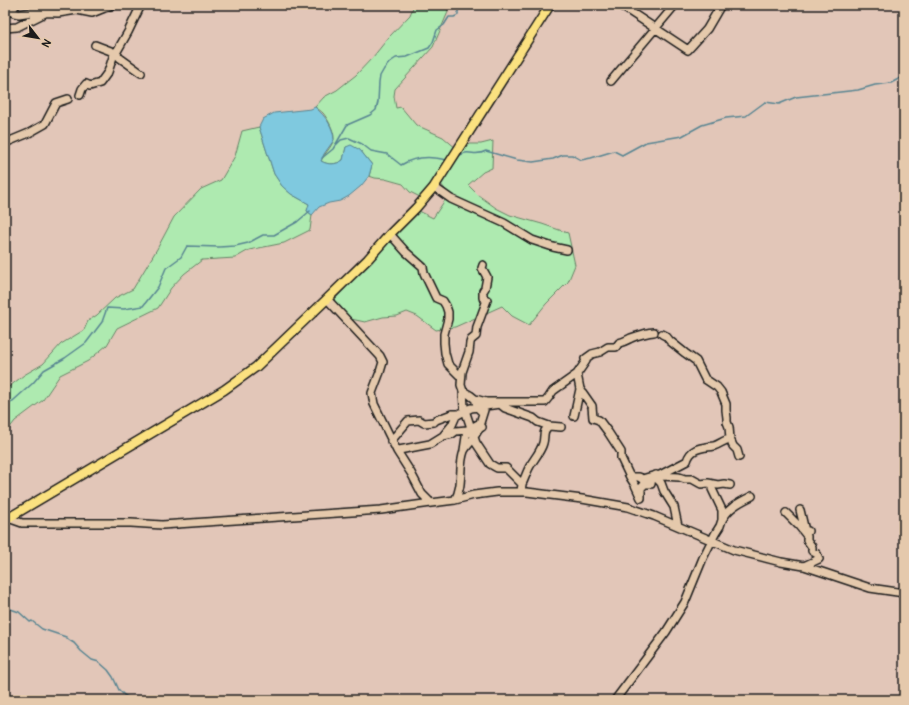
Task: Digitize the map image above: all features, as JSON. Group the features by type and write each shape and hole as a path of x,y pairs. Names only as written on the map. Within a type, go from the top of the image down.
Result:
{"main road":[{"path":"7,519 224,390 256,367 368,259 434,187 550,5"}],"street":[{"path":"5,12 10,12 16,5"},
{"path":"14,13 58,13 77,10 92,13 112,5"},
{"path":"80,95 86,84 90,86 100,83 108,72 113,57 128,32 141,5"},
{"path":"620,5 688,50 707,29 721,5"},
{"path":"611,81 675,5"},
{"path":"5,28 17,27 46,13"},
{"path":"95,45 116,54 141,73"},
{"path":"5,142 29,133 45,124 56,103 68,99"},
{"path":"434,187 451,199 504,223 532,240 568,250"},
{"path":"390,234 406,252 423,267 424,273 436,298 443,301 446,306 448,319 444,334 445,353 448,364 461,377"},
{"path":"482,265 486,277 485,288 483,291 484,298 487,300 477,327 476,336 471,340 469,352 464,363 461,377 463,410 476,443 490,464 497,468 506,468 522,484"},
{"path":"327,299 380,356 383,362 372,393 374,404 391,442 411,473 422,494 431,503"},
{"path":"474,399 486,402 545,402 553,391 577,374 586,361 585,359 592,354 600,352 608,347 616,347 619,343 634,337 654,332"},
{"path":"662,334 685,354 696,361 705,379 717,386 721,392 726,404 730,439 737,450 739,457"},
{"path":"574,416 580,389 577,374"},
{"path":"580,389 592,406 593,418 599,420 621,452 621,458 641,498 641,488 645,484 651,484 652,478 687,461 688,456 692,452 703,447 714,446 730,439"},
{"path":"397,451 430,444 443,436 480,423 482,409 470,394 463,391"},
{"path":"391,442 408,421 419,420 424,423 434,422 463,410 471,408 482,409 500,404 505,408 527,416 538,422 549,426 561,427"},
{"path":"443,436 452,425 456,416 463,410"},
{"path":"521,492 522,484 543,443 543,435 545,430 549,426"},
{"path":"464,450 479,428 482,427"},
{"path":"456,500 460,483 462,458 469,428"},
{"path":"658,475 656,478 661,483 674,507 678,526"},
{"path":"630,477 639,477 642,479 658,475 679,477 701,484 708,483 730,485"},
{"path":"713,484 712,488 722,510 722,520"},
{"path":"7,519 22,523 162,524 381,510 456,500 474,495 498,492 527,492 628,507 654,516 734,550 781,562 804,566 870,588 904,593"},
{"path":"615,700 666,632 685,602 711,541 725,514 737,503 752,496"},
{"path":"800,510 806,531 808,531 807,540 812,547 812,551 817,554 819,559 804,566"},
{"path":"786,513 807,536"}],"green space":[{"path":"414,5 446,5 448,12 433,47 395,89 394,96 396,108 401,107 416,125 443,137 457,149 422,198 410,192 403,184 369,176 372,165 360,150 346,147 343,160 340,162 332,164 321,161 332,145 334,135 325,116 315,107 324,97 337,90 356,75 410,15"},
{"path":"259,127 274,174 282,186 291,194 309,204 307,211 312,215 310,230 284,243 249,250 235,258 202,260 184,274 171,288 158,308 117,328 107,345 88,361 60,375 43,400 15,421 5,434 5,390 24,375 43,364 61,344 84,330 88,321 97,315 115,298 133,289 174,217 201,189 221,180 235,156 242,131"},
{"path":"493,141 492,168 483,172 468,185 478,195 496,208 510,215 568,233 575,265 568,282 546,304 529,325 512,316 502,306 455,327 436,330 417,316 407,312 397,316 383,317 365,322 351,319 334,300 419,211 433,218 449,194 440,183 468,144 481,144"}],"water":[{"path":"315,107 328,122 332,130 334,140 321,161 332,164 340,162 343,160 346,147 351,145 360,150 372,165 369,176 361,186 349,196 340,201 319,207 312,215 307,211 309,204 291,194 282,186 274,174 259,127 263,119 274,113 311,109"}],"waterway":[{"path":"322,158 333,149 347,125 370,115 376,110 380,76 390,62 396,58 407,57 429,48 433,42 437,30 444,25 449,17 458,15 458,10 465,5"},
{"path":"458,155 465,153 478,154 486,151 517,160 533,162 553,159 563,155 572,155 581,160 614,151 622,155 646,142 682,136 702,125 726,118 746,116 765,102 779,104 796,97 858,90 875,85 891,83 904,76"},
{"path":"335,146 341,140 349,138 362,144 371,151 387,154 401,165 417,158 447,160"},
{"path":"5,408 33,383 44,370 65,358 86,343 102,322 107,308 124,309 143,306 158,287 166,268 181,257 187,246 219,247 248,243 263,235 274,235 297,222 310,211"},
{"path":"5,607 19,612 30,622 32,621 42,629 66,637 92,660 99,662 108,670 119,690 132,700"}]}
